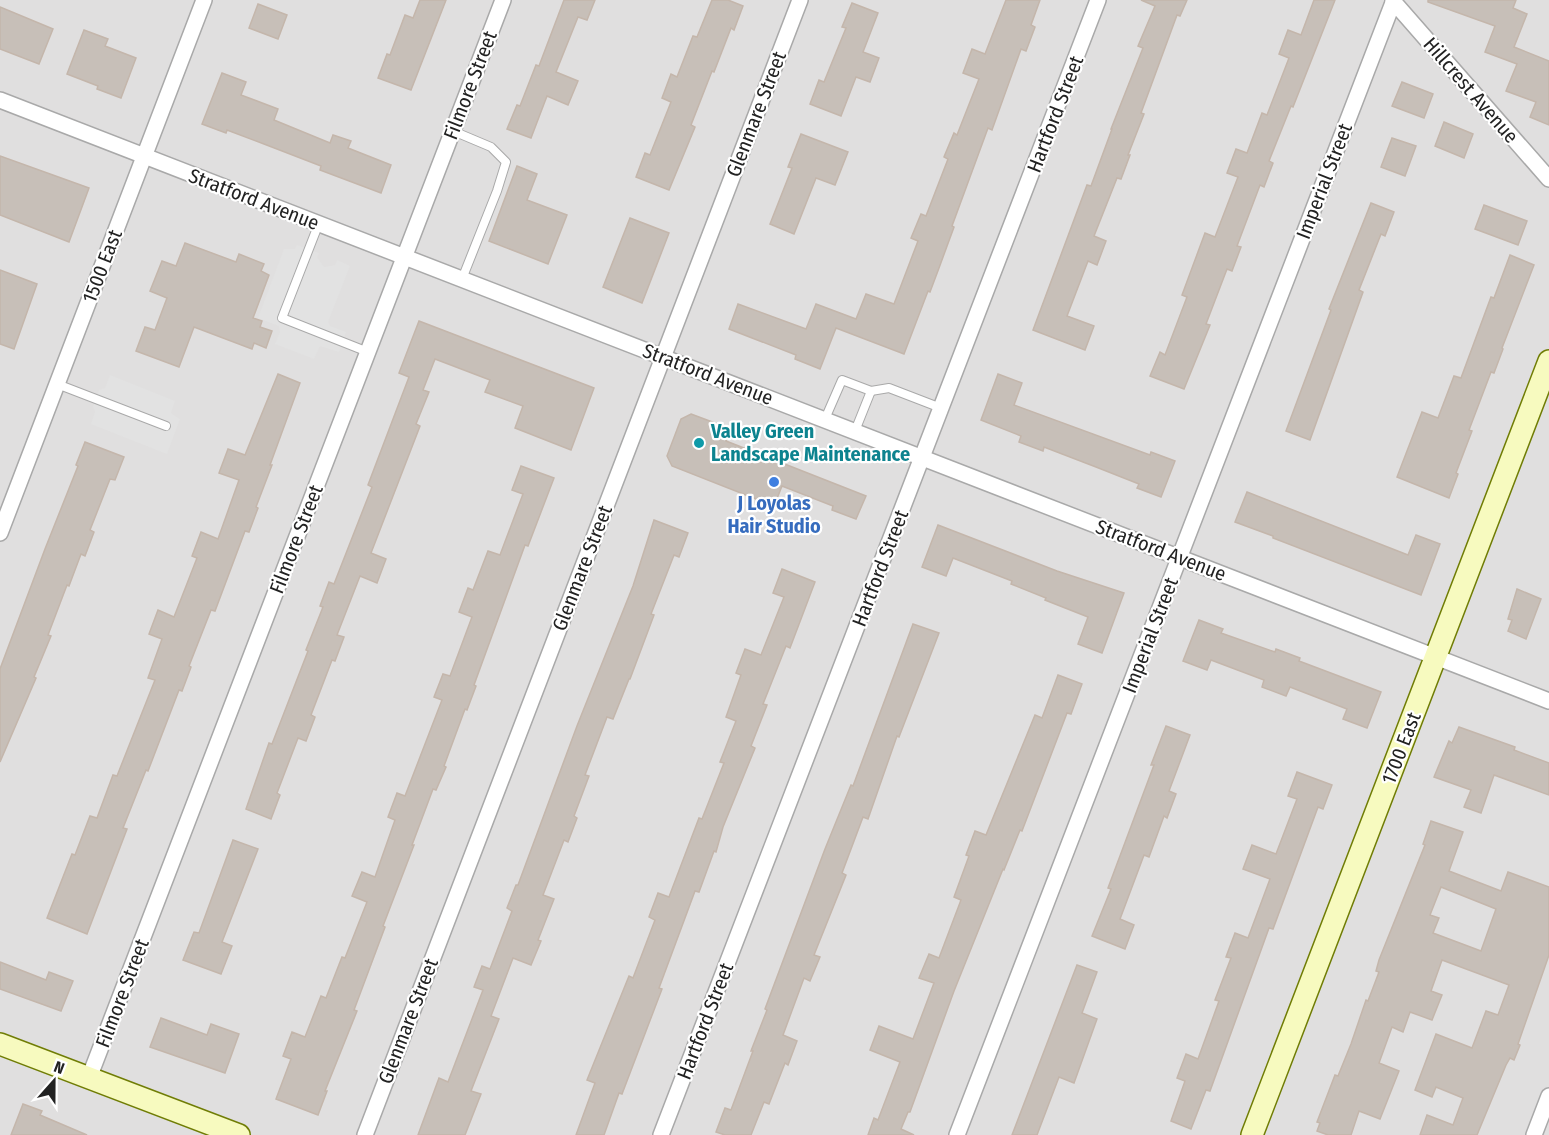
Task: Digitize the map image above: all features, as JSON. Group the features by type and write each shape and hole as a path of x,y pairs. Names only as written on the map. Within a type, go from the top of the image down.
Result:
{"street":[{"name":"1500 East","path":"0,533 204,0"},
{"name":"Filmore Street","path":"89,1078 503,0"},
{"name":"Glenmare Street","path":"364,1135 800,0"},
{"name":"Hartford Street","path":"661,1135 1098,0"},
{"name":"Hillcrest Avenue","path":"1394,1 1549,179"},
{"name":"Imperial Street","path":"957,1135 1394,1"},
{"name":"Stratford Avenue","path":"0,100 1549,701"},
{"name":"1700 East","path":"1252,1135 1549,361"},
{"path":"0,1044 239,1135"},
{"path":"1534,1135 1549,1096"}],"lane":[{"path":"453,131 491,147 506,162 462,279"},
{"path":"319,223 282,318 368,352"},
{"path":"825,420 842,380 871,391 889,388 941,408"},
{"path":"57,384 166,426"},
{"path":"855,431 871,391"}],"shaded area":[{"path":"0,0 1549,0 1549,1135 0,1135"},
{"path":"297,245 319,253 317,257 324,267 335,265 337,260 350,266 328,322 330,326 346,332 339,352 320,346 314,359 275,344 280,332 279,326 258,318 284,249 295,249"},
{"path":"110,375 175,401 171,413 180,419 167,454 91,424 95,412 93,407 99,390 105,388"}],"building":[{"path":"420,0 446,0 411,90 378,78 387,54 390,55 405,15 413,18"},
{"path":"564,0 595,0 587,20 578,17 556,72 578,81 568,105 547,96 531,138 507,129 517,105 520,106 536,65 539,66"},
{"path":"712,0 728,0 743,6 734,30 731,28 714,72 712,71 691,125 695,127 669,190 636,177 645,153 650,155 671,102 662,98 671,74 677,77 693,36 697,37"},
{"path":"1006,0 1040,0 1031,25 1035,27 1026,51 1021,49 992,130 988,128 939,268 904,354 836,328 820,369 795,359 796,355 729,329 738,304 806,329 816,304 856,319 866,294 894,304 918,241 911,238 921,214 926,216 948,159 944,157 954,133 957,135 979,79 963,73 972,49 985,54"},
{"path":"1141,0 1187,0 1180,16 1177,15 1141,113 1144,114 1121,179 1117,178 1094,236 1106,241 1097,265 1088,261 1067,316 1094,326 1085,350 1033,330 1087,185 1091,186 1143,48 1138,46 1155,6"},
{"path":"1314,0 1335,0 1269,161 1273,163 1264,187 1260,185 1237,246 1241,247 1232,271 1227,269 1206,324 1210,325 1184,389 1150,376 1160,352 1165,355 1187,297 1182,295 1205,233 1215,237 1238,177 1227,173 1236,149 1247,153 1262,113 1267,115 1289,58 1279,54 1288,30 1301,35"},
{"path":"1428,0 1516,0 1513,8 1527,14 1514,47 1549,61 1549,125 1530,117 1536,102 1506,91 1517,64 1485,52 1495,26 1428,2"},
{"path":"852,3 878,13 863,52 879,58 870,82 856,77 841,116 810,104 819,80 824,82 846,28 842,27"},
{"path":"258,4 287,15 278,39 249,28"},
{"path":"0,7 53,29 39,64 0,49"},
{"path":"84,30 108,39 105,46 136,58 121,98 67,74"},
{"path":"222,73 246,82 241,95 278,109 274,120 330,143 333,135 351,141 348,148 391,165 381,193 320,170 321,166 264,144 227,130 226,133 202,124"},
{"path":"1402,82 1433,94 1424,118 1392,106"},
{"path":"1444,122 1473,134 1464,158 1435,146"},
{"path":"801,134 848,152 835,185 816,178 794,234 770,224 792,168 788,167"},
{"path":"1392,138 1416,146 1405,176 1381,167"},
{"path":"0,156 89,188 69,242 0,215"},
{"path":"517,166 537,174 527,200 567,215 548,264 489,241"},
{"path":"1371,203 1394,212 1385,236 1381,234 1359,290 1363,292 1310,440 1286,431 1331,310 1329,309"},
{"path":"1484,205 1527,221 1518,245 1475,229"},
{"path":"630,218 669,233 642,303 603,287"},
{"path":"185,243 236,262 239,254 264,264 261,271 269,275 253,318 262,321 260,327 272,331 266,348 254,343 252,349 194,327 179,367 136,351 145,327 155,330 167,298 150,291 162,261 176,266"},
{"path":"1510,255 1534,265 1494,373 1491,372 1469,430 1472,431 1449,498 1397,477 1422,412 1438,418 1454,376 1461,378 1491,297 1494,298"},
{"path":"0,270 37,284 14,349 0,344"},
{"path":"419,321 594,388 571,450 515,428 523,406 485,392 490,380 435,359 423,390 429,392 416,424 420,426 371,553 386,559 377,583 360,576 337,635 344,637 335,661 332,660 311,715 315,717 306,741 298,738 277,793 280,795 271,819 246,809 269,743 272,744 308,651 306,650 323,607 320,606 329,582 334,584 372,487 368,485 409,377 399,373"},
{"path":"278,374 300,383 270,465 272,465 256,507 258,508 249,532 245,531 215,611 211,610 189,666 191,667 182,691 179,690 148,771 146,770 123,828 127,829 87,934 47,918 72,854 75,855 90,816 97,818 113,775 117,776 155,680 148,678 162,639 149,634 158,610 174,617 197,558 192,556 201,532 218,539 239,480 219,473 228,449 245,455"},
{"path":"998,374 1022,383 1014,405 1150,455 1151,452 1175,461 1161,497 1137,488 1139,484 1096,467 1044,447 1043,451 1019,442 1021,436 981,420"},
{"path":"691,414 731,429 726,441 866,496 856,519 832,510 833,506 782,486 774,506 672,466 667,456 681,419"},
{"path":"85,442 124,457 115,480 110,479 90,530 94,532 85,556 81,554 69,586 67,585 48,635 51,636 34,677 36,678 0,762 0,669 78,466 76,465"},
{"path":"521,466 554,478 528,546 525,545 474,685 476,686 444,766 446,767 436,790 433,789 412,845 414,845 354,1010 357,1011 325,1091 327,1091 318,1115 276,1099 291,1059 283,1056 292,1032 305,1037 321,996 326,998 342,957 345,958 367,902 352,896 362,872 375,877 395,820 388,817 397,793 405,796 442,700 434,697 443,674 450,676 472,617 459,612 468,588 473,590 488,551 500,555 523,494 512,490"},
{"path":"1247,492 1408,555 1416,535 1440,544 1421,595 1235,522"},
{"path":"654,520 688,533 679,557 674,555 651,614 654,615 630,679 613,719 607,717 585,775 589,776 574,816 577,818 568,842 564,840 543,895 554,899 538,940 541,941 531,965 513,958 491,1016 499,1019 471,1091 481,1094 465,1135 418,1135 439,1078 448,1082 483,990 474,987 482,966 490,969 512,911 507,908 516,885 518,885 577,726 633,586"},
{"path":"938,525 1057,571 1124,593 1102,653 1078,644 1088,617 1011,584 1012,581 953,558 946,576 922,567"},
{"path":"782,569 815,582 790,648 786,646 763,704 767,705 751,746 755,748 723,827 716,852 714,851 699,892 695,891 659,988 662,989 604,1135 576,1135 595,1083 587,1080 629,976 633,978 655,920 649,917 658,893 669,897 699,818 702,819 724,763 720,762 736,721 726,717 741,675 736,673 745,649 761,655 784,597 773,593"},
{"path":"1517,589 1541,599 1526,639 1508,631 1512,620 1508,619"},
{"path":"1199,620 1223,629 1221,633 1275,652 1276,649 1300,658 1299,661 1381,692 1367,728 1343,719 1347,709 1290,687 1286,696 1262,687 1264,680 1211,660 1207,670 1183,661"},
{"path":"913,624 939,633 899,737 897,736 868,819 863,817 842,873 846,875 814,955 820,957 810,981 804,978 783,1035 797,1041 788,1065 785,1063 769,1104 764,1102 751,1135 725,1135 716,1132 725,1108 731,1110 767,1010 765,1009 825,849 851,785 853,786"},
{"path":"1058,675 1082,684 1071,714 1067,713 1022,831 1020,830 1003,869 954,991 910,1112 901,1129 914,1135 868,1135 874,1118 878,1120 900,1062 870,1050 879,1026 913,1039 934,983 919,978 929,954 939,958 961,900 954,897 969,856 966,855 975,831 986,835 1035,715 1042,718"},
{"path":"1166,726 1190,735 1169,791 1176,794 1167,818 1164,816 1149,857 1144,855 1120,919 1134,925 1125,949 1092,936 1111,889 1108,888 1154,765 1151,765"},
{"path":"1459,727 1515,747 1514,750 1549,763 1549,795 1494,775 1481,813 1464,807 1471,790 1434,777 1449,741 1452,743"},
{"path":"1297,772 1332,785 1323,809 1318,807 1273,929 1269,928 1210,1091 1206,1090 1191,1129 1171,1121 1185,1081 1177,1078 1186,1054 1198,1059 1219,1001 1215,1000 1231,958 1226,957 1235,933 1248,938 1270,879 1243,869 1252,845 1276,854 1297,799 1288,796"},
{"path":"1431,821 1463,832 1449,871 1501,891 1508,872 1549,887 1549,955 1518,1044 1520,1045 1514,1060 1510,1058 1506,1065 1477,1135 1420,1135 1427,1115 1453,1125 1463,1098 1436,1087 1432,1097 1415,1090 1436,1034 1472,1048 1486,1011 1498,1015 1509,985 1442,960 1431,991 1442,995 1432,1020 1410,1012 1403,1032 1392,1027 1379,1063 1399,1071 1380,1119 1359,1111 1351,1135 1328,1135 1317,1131 1320,1123 1317,1122 1335,1075 1338,1076 1351,1044 1366,1000 1368,1001 1379,972 1376,971 1379,960 1425,845 1423,844","holes":["1441,887 1496,909 1481,951 1433,933 1439,918 1430,915"]},
{"path":"233,840 258,849 222,942 232,946 221,974 183,960 194,932 199,933"},
{"path":"0,962 46,980 49,972 73,981 61,1011 0,989"},
{"path":"1077,965 1097,972 1082,1013 1097,1019 1074,1083 1059,1077 1037,1135 1012,1135"},
{"path":"161,1018 207,1035 211,1024 239,1034 225,1073 150,1047"},
{"path":"23,1104 42,1111 40,1115 87,1135 11,1135"}],"place":[{"name":"Valley Green Landscape Maintenance","path":"699,443"},
{"name":"J Loyolas Hair Studio","path":"774,482"}]}
